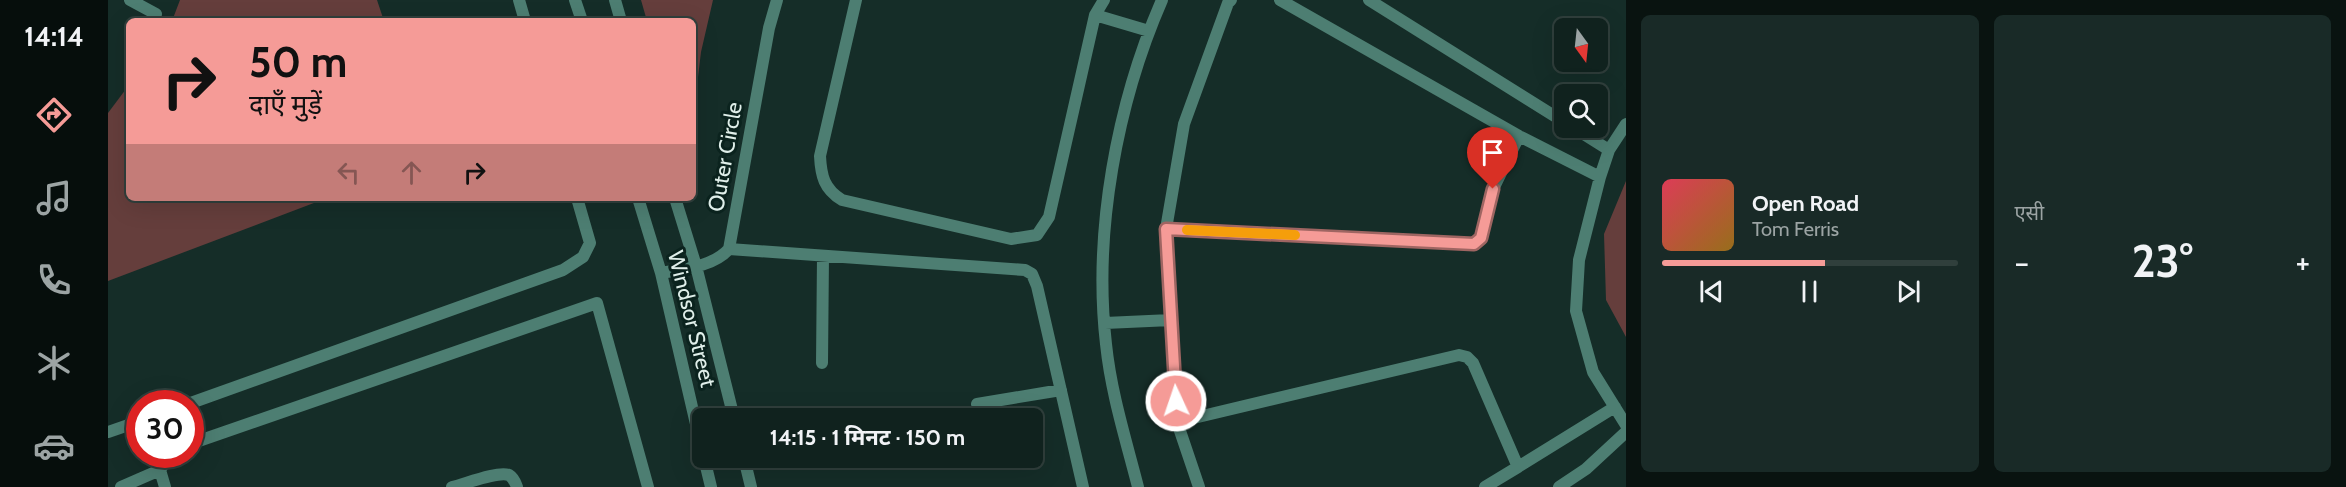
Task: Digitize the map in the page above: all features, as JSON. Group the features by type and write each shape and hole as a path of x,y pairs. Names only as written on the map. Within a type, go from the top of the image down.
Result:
{"street":[{"path":"130,0 156,14"},
{"path":"519,0 524,18"},
{"path":"575,0 581,18"},
{"path":"615,0 620,18"},
{"name":"Outer Circle","path":"729,249 769,28 777,0"},
{"path":"856,0 820,156 825,186 842,200 1011,239 1036,235 1049,217 1095,15 1104,0"},
{"path":"1138,487 1114,393 1105,323 1104,251 1112,174 1128,100 1149,31 1162,0"},
{"path":"1199,487 1177,422 1166,229 1184,124 1231,0"},
{"path":"1280,0 1519,136 1600,177"},
{"path":"1369,0 1554,116"},
{"path":"1095,15 1149,31"},
{"path":"1626,124 1609,150 1600,177 1579,260 1576,311 1593,372 1626,425"},
{"path":"1166,229 1474,244 1481,238 1493,189 1519,136"},
{"path":"1590,138 1609,150"},
{"path":"204,399 563,270 583,257 590,243 578,201"},
{"name":"Windsor Street","path":"639,201 661,273 692,408"},
{"name":"Windsor Street","path":"676,201 696,266 732,408"},
{"path":"661,273 696,266 722,256 729,249 1025,270 1032,274 1037,286 1083,487"},
{"path":"822,363 823,256"},
{"path":"204,439 597,303 648,487"},
{"path":"1105,323 1171,320"},
{"path":"1177,422 1459,355 1467,357 1473,363 1518,467"},
{"path":"977,405 1061,390"},
{"path":"1485,487 1615,407"},
{"path":"108,432 126,426"},
{"path":"1559,487 1586,469 1626,432"},
{"path":"706,468 711,487"},
{"path":"746,468 751,487"},
{"path":"121,487 160,470 165,487"},
{"path":"452,487 499,474 508,475 517,487"}],"shaded area":[{"path":"180,0 377,0 383,18 173,18"},
{"path":"641,0 713,0 701,52 696,94 696,18 646,18"},
{"path":"126,89 126,201 319,201 108,281 108,113"},
{"path":"1626,181 1626,337 1606,300 1604,234"}],"slow traffic":[{"path":"1187,230 1295,235"}],"route":[{"path":"1176,401 1166,229 1474,244 1481,238 1493,189"}]}
